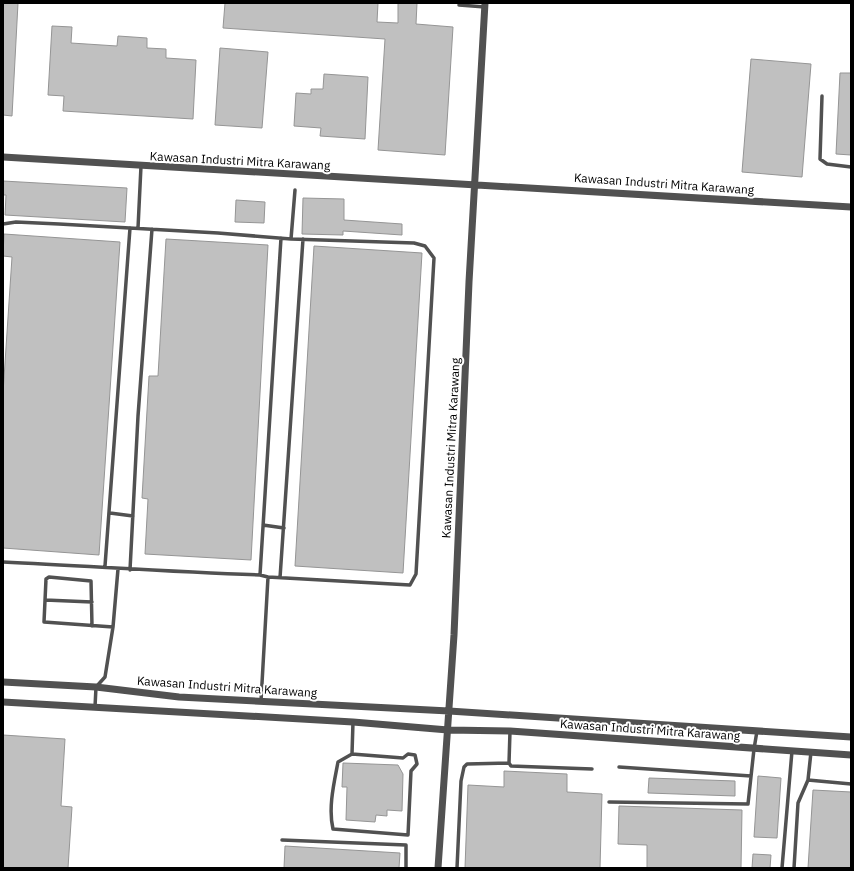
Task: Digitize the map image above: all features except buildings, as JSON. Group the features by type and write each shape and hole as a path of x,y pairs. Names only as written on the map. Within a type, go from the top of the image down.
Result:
{"street":[{"name":"Kawasan Industri Mitra Karawang","path":"449,711 485,5"},
{"name":"Kawasan Industri Mitra Karawang","path":"3,157 851,207"},
{"name":"Kawasan Industri Mitra Karawang","path":"3,682 96,687 179,697 449,711 851,737"},
{"name":"Kawasan Industri Mitra Karawang","path":"3,702 95,709 353,722 448,730 510,731 851,755"},
{"path":"438,868 449,711"}],"lane":[{"path":"459,5 485,5"},
{"path":"822,96 820,160 828,164 851,166"},
{"path":"138,228 141,166"},
{"path":"291,239 295,190"},
{"path":"3,224 16,222 138,228 291,239 414,243 425,246 434,258 416,574 413,582 405,586 280,578 260,575 130,570 106,566 3,562"},
{"path":"106,566 130,228"},
{"path":"130,570 138,416 152,230"},
{"path":"260,575 281,238"},
{"path":"280,578 303,239"},
{"path":"110,513 133,516"},
{"path":"263,525 284,528"},
{"path":"95,709 96,687 105,677 113,627 118,569"},
{"path":"92,626 92,581 50,577 46,580 44,622 92,626 113,627"},
{"path":"261,701 268,577"},
{"path":"45,600 92,602"},
{"path":"352,754 353,722"},
{"path":"509,763 510,731"},
{"path":"608,802 748,804 757,731"},
{"path":"782,868 792,751"},
{"path":"794,868 798,803 808,780 811,752"},
{"path":"352,754 403,758 408,754 415,755 417,764 411,771 408,835 334,830 331,816 338,762 352,754"},
{"path":"457,868 461,781 464,767 467,764 509,763 514,767 592,769"},
{"path":"619,767 751,776"},
{"path":"808,780 851,784"},
{"path":"282,840 406,845 406,868"}]}
